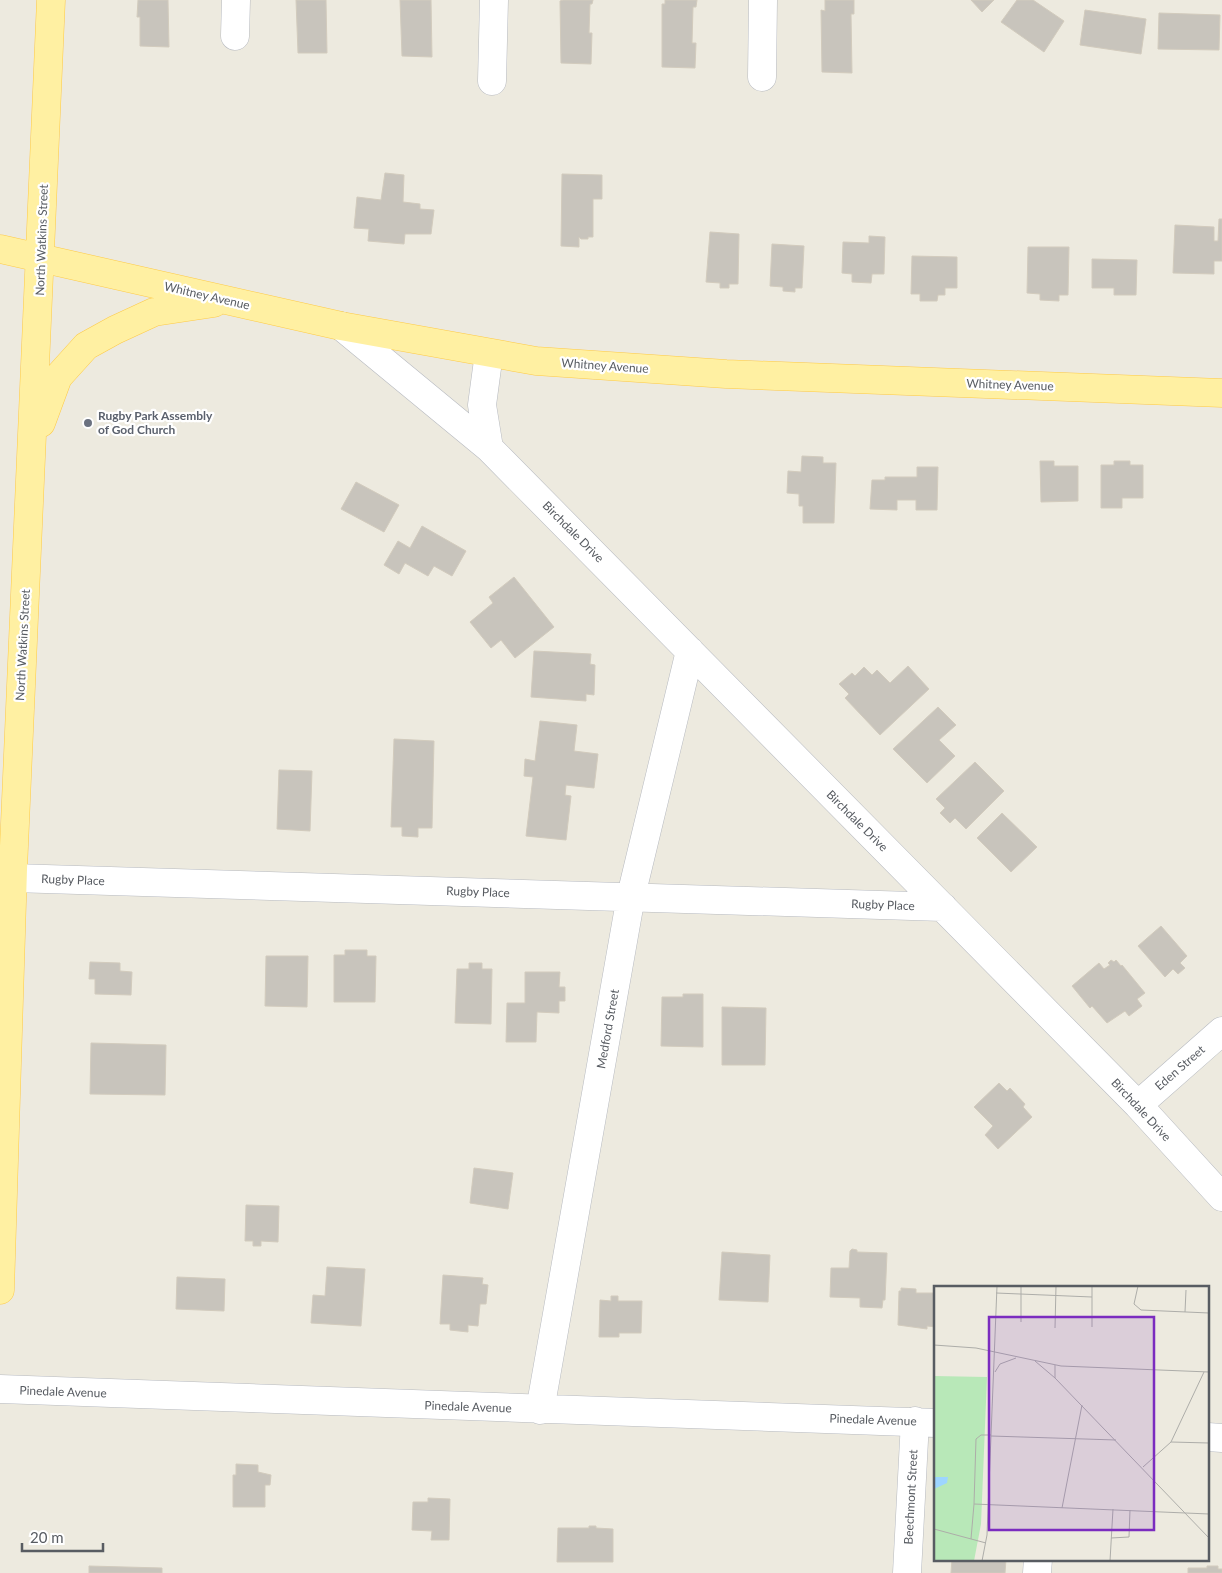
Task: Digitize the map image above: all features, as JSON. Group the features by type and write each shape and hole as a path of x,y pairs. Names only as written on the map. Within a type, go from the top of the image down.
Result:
{"main road":[{"name":"North Watkins Street","path":"0,1290 9,872 33,445 51,0"},
{"name":"Whitney Avenue","path":"0,250 341,326 536,361 726,374 1222,393"},
{"path":"33,445 58,377 86,346 114,330 154,312 228,301"}],"street":[{"path":"235,36 236,0"},
{"path":"492,81 494,0"},
{"path":"762,77 763,0"},
{"name":"Birchdale Drive","path":"341,326 489,448 1138,1105 1222,1197"},
{"path":"489,352 482,405 489,448"},
{"name":"Medford Street","path":"540,1410 631,896 690,651"},
{"name":"Rugby Place","path":"9,872 943,907"},
{"name":"Eden Street","path":"1138,1105 1222,1031"},
{"name":"Pinedale Avenue","path":"0,1390 925,1422"},
{"name":"Beechmont Street","path":"907,1573 925,1422"},
{"path":"1037,1573 1038,1560"}],"building":[{"path":"138,0 168,0 169,47 140,46 140,17 137,17"},
{"path":"296,0 326,0 327,53 298,53"},
{"path":"400,0 431,0 432,57 402,56"},
{"path":"593,0 592,4 590,4 589,33 592,33 591,64 561,63 560,1"},
{"path":"665,0 697,0 696,7 693,7 692,43 696,43 695,68 662,67 662,4 665,4"},
{"path":"825,0 854,0 854,14 851,14 852,73 822,72 821,10 825,11"},
{"path":"971,0 994,0 982,12"},
{"path":"1017,0 1033,0 1064,21 1044,52 1001,22"},
{"path":"1085,10 1146,19 1141,54 1080,45"},
{"path":"1159,13 1220,15 1219,50 1158,49"},
{"path":"385,173 404,175 403,202 420,204 420,209 434,210 431,234 405,234 404,244 368,241 369,229 354,228 357,197 381,200"},
{"path":"562,174 602,175 602,199 593,199 593,237 581,239 579,237 579,247 561,246"},
{"path":"1219,219 1222,219 1222,261 1214,261 1214,274 1173,273 1175,225 1214,227 1214,241 1218,241"},
{"path":"710,232 739,234 738,284 729,284 729,288 720,288 720,283 706,282"},
{"path":"869,236 885,237 884,274 872,274 871,283 852,282 852,274 842,273 843,242 869,243"},
{"path":"772,244 804,246 802,288 795,288 795,292 783,291 783,287 770,286"},
{"path":"1028,247 1069,247 1068,295 1059,295 1059,301 1040,300 1040,294 1027,293"},
{"path":"912,256 957,257 957,288 945,288 945,295 938,295 937,301 920,301 920,294 911,294"},
{"path":"1092,259 1137,260 1136,295 1114,295 1114,288 1092,288"},
{"path":"802,456 823,457 823,463 836,463 834,523 803,523 803,506 799,506 799,494 787,493 788,471 801,472"},
{"path":"1040,461 1054,461 1054,466 1078,466 1078,501 1041,502"},
{"path":"1114,461 1130,461 1130,465 1143,465 1143,498 1122,498 1122,508 1101,508 1101,465 1114,465"},
{"path":"917,467 938,467 937,510 916,510 916,500 897,500 897,510 870,509 872,480 885,480 885,477 917,477"},
{"path":"356,482 399,505 384,532 341,509"},
{"path":"422,526 466,551 452,576 434,566 428,576 405,563 399,574 384,565 398,541 410,548"},
{"path":"514,577 554,627 515,658 501,640 491,648 470,622 493,603 489,597"},
{"path":"534,651 591,654 590,664 595,665 594,695 586,694 586,701 531,697"},
{"path":"908,666 929,689 880,735 845,698 849,694 839,684 852,673 855,676 864,667 872,675 877,670 890,683"},
{"path":"938,707 956,725 939,740 955,756 927,783 893,749"},
{"path":"540,721 577,725 574,751 598,754 594,788 566,785 565,795 571,796 566,840 526,836 533,777 524,776 525,759 535,761"},
{"path":"394,739 434,741 432,828 418,828 418,837 402,836 402,827 391,827"},
{"path":"975,762 1004,791 966,829 955,818 950,823 940,813 945,808 936,799"},
{"path":"279,770 312,771 310,831 277,829"},
{"path":"1002,813 1037,847 1011,872 977,838"},
{"path":"1161,926 1187,956 1180,963 1185,968 1178,974 1173,969 1165,977 1138,946"},
{"path":"345,950 367,950 367,956 376,956 375,1002 334,1002 334,955 345,955"},
{"path":"266,956 308,956 307,1007 265,1006"},
{"path":"1111,960 1114,962 1116,960 1122,965 1145,993 1137,999 1142,1006 1129,1016 1125,1011 1107,1023 1092,1006 1090,1008 1072,986 1099,963 1104,969 1110,965 1108,963"},
{"path":"90,962 120,963 120,971 132,972 131,995 95,994 95,979 89,979"},
{"path":"469,963 482,963 482,969 492,969 491,1024 455,1023 457,969 469,969"},
{"path":"525,972 560,972 559,987 565,987 565,1001 559,1001 559,1013 537,1012 536,1042 506,1042 507,1003 525,1003"},
{"path":"683,994 703,994 703,1047 661,1046 662,997 683,997"},
{"path":"722,1007 766,1008 765,1065 722,1065"},
{"path":"91,1043 166,1045 165,1095 90,1094"},
{"path":"999,1083 1007,1091 1010,1088 1025,1104 1023,1107 1032,1117 998,1149 985,1135 993,1126 974,1107"},
{"path":"474,1168 513,1173 508,1209 470,1203"},
{"path":"246,1205 279,1206 278,1242 261,1241 261,1246 253,1246 253,1241 245,1241"},
{"path":"852,1249 857,1250 857,1252 887,1253 885,1300 883,1300 882,1308 860,1307 860,1298 830,1297 831,1268 849,1268 850,1251"},
{"path":"722,1252 770,1255 768,1302 719,1300"},
{"path":"327,1267 365,1269 361,1326 311,1323 313,1295 325,1296"},
{"path":"443,1275 483,1278 482,1284 488,1285 486,1304 480,1304 478,1326 468,1325 468,1332 450,1330 450,1324 440,1324"},
{"path":"177,1277 225,1279 224,1311 176,1309"},
{"path":"901,1288 916,1289 916,1293 934,1293 934,1327 927,1326 927,1329 898,1325 899,1291 901,1291"},
{"path":"611,1296 618,1296 618,1301 642,1301 641,1333 619,1333 619,1337 599,1337 600,1300 611,1301"},
{"path":"236,1464 258,1465 258,1472 271,1475 270,1485 265,1485 265,1507 233,1507 233,1475 236,1475"},
{"path":"428,1498 450,1499 449,1540 431,1540 432,1531 412,1530 413,1502 428,1502"},
{"path":"589,1526 613,1529 613,1562 557,1562 558,1528 589,1528"},
{"path":"952,1560 1006,1560 1005,1573 951,1573"},
{"path":"89,1566 162,1568 162,1573 89,1573"},
{"path":"1207,1566 1218,1566 1218,1569 1222,1569 1222,1573 1188,1573 1188,1568 1207,1568"}],"place":[{"name":"Rugby Park Assembly of God Church","path":"88,423"}]}
